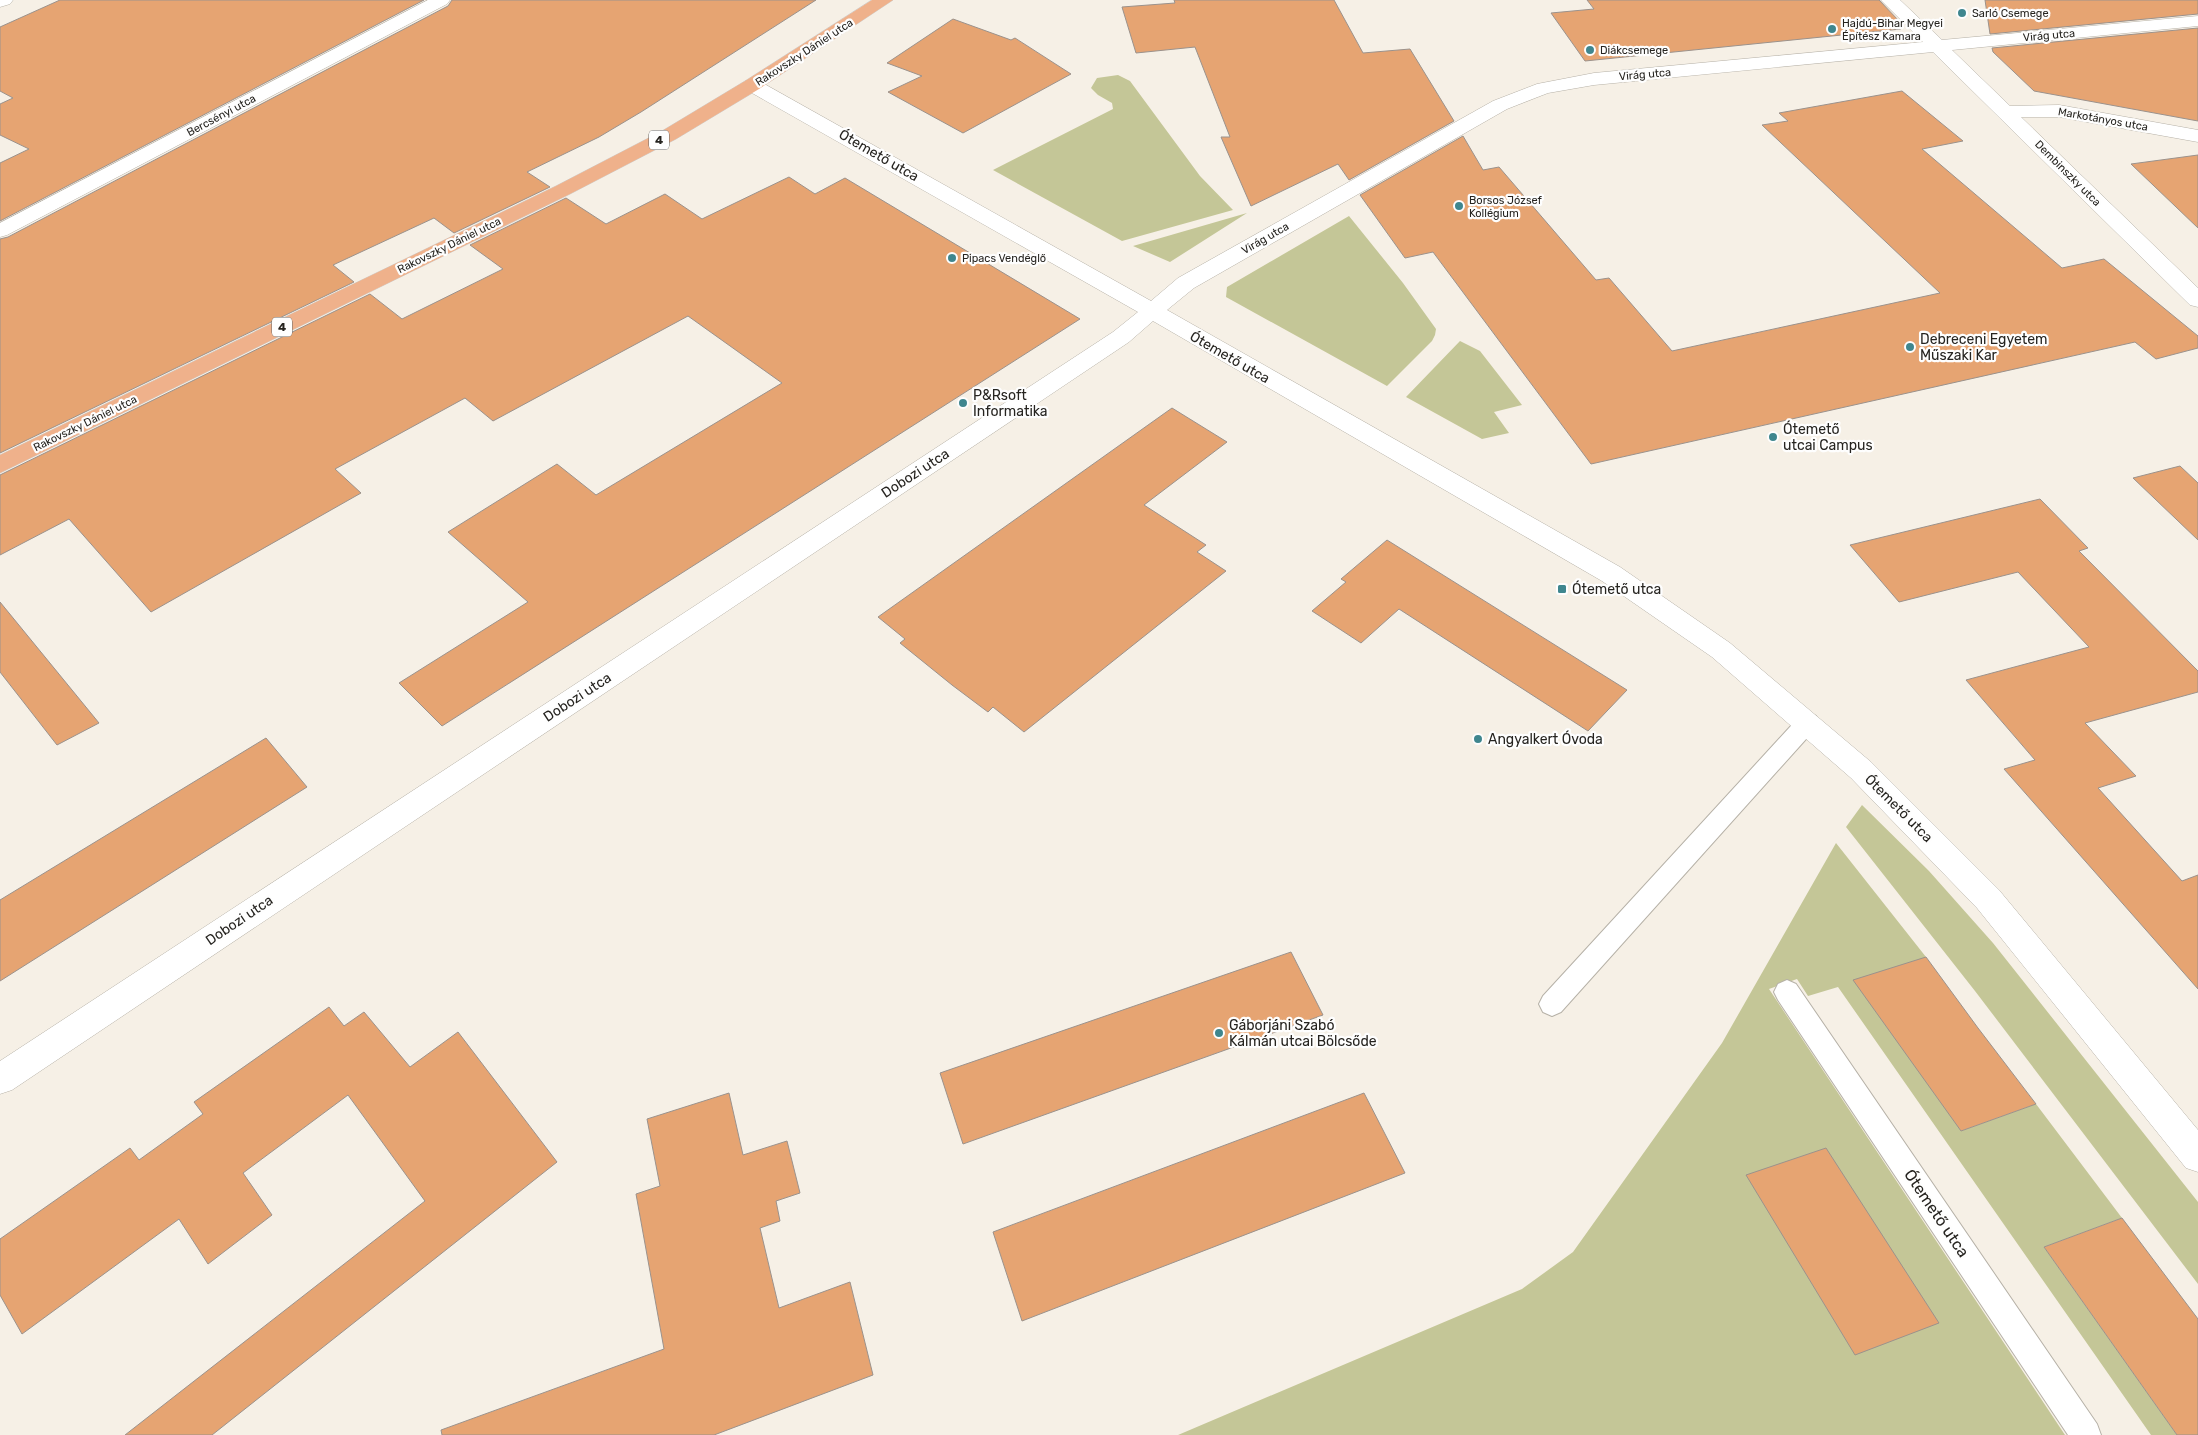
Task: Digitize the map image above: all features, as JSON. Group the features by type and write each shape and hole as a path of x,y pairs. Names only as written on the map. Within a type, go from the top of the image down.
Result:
{"main road":[{"name":"Rakovszky Dániel utca","path":"0,465 563,190 669,134 752,85 884,0"}],"street":[{"path":"0,2 4,0"},
{"name":"Bercsényi utca","path":"0,231 442,0"},
{"name":"Dembinszky utca","path":"1890,0 2198,300"},
{"name":"Virág utca","path":"1151,310 1186,283 1479,116 1528,93 1560,84 1603,78 2198,21"},
{"name":"Ótemető utca","path":"752,85 1151,310 1611,574 1721,650 1808,722 1861,770 1988,899 2198,1156"},
{"name":"Markotányos utca","path":"2007,112 2059,111 2198,136"},
{"name":"Dobozi utca","path":"0,1079 1121,338 1151,310"}],"lane":[{"path":"1552,1004 1808,722"},
{"name":"Ótemető utca","path":"1788,992 2086,1435"}],"green space":[{"path":"1118,75 1130,81 1200,176 1233,210 1122,241 993,170 1113,109 1112,103 1098,95 1091,88 1097,78"},
{"path":"1247,213 1170,262 1133,246"},
{"path":"1349,216 1403,283 1436,329 1432,341 1387,386 1226,297 1227,287"},
{"path":"1460,341 1480,351 1522,405 1494,412 1509,433 1482,439 1406,397"},
{"path":"1862,805 1929,871 1993,943 2198,1202 2198,1284 1975,991 1846,827"},
{"path":"1836,843 1926,957 1961,1131 2036,1104 2122,1218 2044,1247 2177,1435 2151,1435 1838,987 1808,996 1797,979 1769,989 2065,1435 1178,1435 1522,1289 1573,1252 1722,1043"}],"building":[{"path":"60,0 424,0 0,221 0,163 29,149 0,135 0,104 13,98 0,91 0,27"},
{"path":"452,0 816,0 599,137 527,172 550,187 454,233 434,218 333,265 354,282 0,453 0,239 8,237 448,6"},
{"path":"1174,0 1334,0 1363,53 1410,49 1454,121 1349,180 1338,164 1251,206 1221,137 1230,137 1195,47 1136,53 1122,7 1175,3"},
{"path":"1587,0 1879,0 1900,22 1901,29 1585,61 1551,13 1594,9"},
{"path":"1985,0 2198,0 2198,14 1990,34"},
{"path":"953,19 1011,40 1015,38 1071,74 963,133 888,92 922,76 887,63"},
{"path":"2198,28 2198,121 2034,91 1993,52 1992,48"},
{"name":"Debreceni Egyetem Műszaki Kar","path":"1902,91 1963,141 1922,149 2062,268 2104,259 2198,336 2198,348 2156,359 2135,342 1591,464 1433,252 1405,258 1360,195 1463,136 1483,170 1499,167 1596,280 1609,278 1672,351 1940,293 1762,125 1788,121 1779,113"},
{"path":"2198,155 2198,228 2131,164"},
{"path":"789,177 815,194 845,178 1080,319 442,726 399,683 528,602 448,532 557,464 596,495 782,383 688,316 493,421 465,398 335,469 361,493 151,612 69,519 0,555 0,475 370,294 402,319 503,269 470,245 566,198 606,224 665,194 702,219"},
{"path":"1172,408 1227,442 1144,505 1206,545 1197,552 1226,571 1024,732 993,707 988,712 952,685 900,643 905,639 878,617"},
{"path":"2180,466 2198,483 2198,540 2133,478"},
{"path":"2040,499 2088,548 2079,551 2198,671 2198,692 2085,723 2136,776 2098,788 2182,881 2198,875 2198,989 2004,769 2035,760 1966,680 2089,647 2018,572 1899,602 1850,545"},
{"path":"1387,540 1627,690 1588,731 1399,609 1361,643 1312,611 1346,582 1341,579"},
{"path":"0,602 99,723 57,745 0,672"},
{"path":"266,738 307,787 0,981 0,900"},
{"path":"1291,952 1323,1015 963,1144 940,1073"},
{"path":"1926,957 2036,1104 1961,1131 1853,980"},
{"path":"329,1007 344,1026 364,1012 410,1067 458,1032 557,1162 212,1435 125,1435 425,1201 348,1095 243,1173 272,1215 208,1264 179,1219 22,1334 0,1295 0,1239 130,1148 139,1160 203,1114 194,1102"},
{"path":"729,1093 743,1155 787,1141 800,1193 776,1201 780,1221 760,1228 779,1308 850,1282 873,1375 714,1435 442,1435 441,1430 664,1349 636,1194 660,1186 647,1119"},
{"path":"1364,1093 1405,1173 1022,1321 993,1232"},
{"path":"1826,1148 1939,1323 1855,1355 1746,1175"},
{"path":"2122,1218 2198,1319 2198,1435 2177,1435 2044,1247"}],"place":[{"name":"Sarló Csemege","path":"1962,13"},
{"name":"Hajdú-Bihar Megyei Építész Kamara","path":"1832,29"},
{"name":"Diákcsemege","path":"1590,50"},
{"name":"Borsos József Kollégium","path":"1459,206"},
{"name":"Pipacs Vendéglő","path":"952,258"},
{"name":"Debreceni Egyetem Műszaki Kar","path":"1910,347"},
{"name":"P&Rsoft Informatika","path":"963,403"},
{"name":"Ótemető utcai Campus","path":"1773,437"},
{"name":"Ótemető utca","path":"1562,589"},
{"name":"Angyalkert Óvoda","path":"1478,739"},
{"name":"Gáborjáni Szabó Kálmán utcai Bölcsőde","path":"1219,1033"}]}
